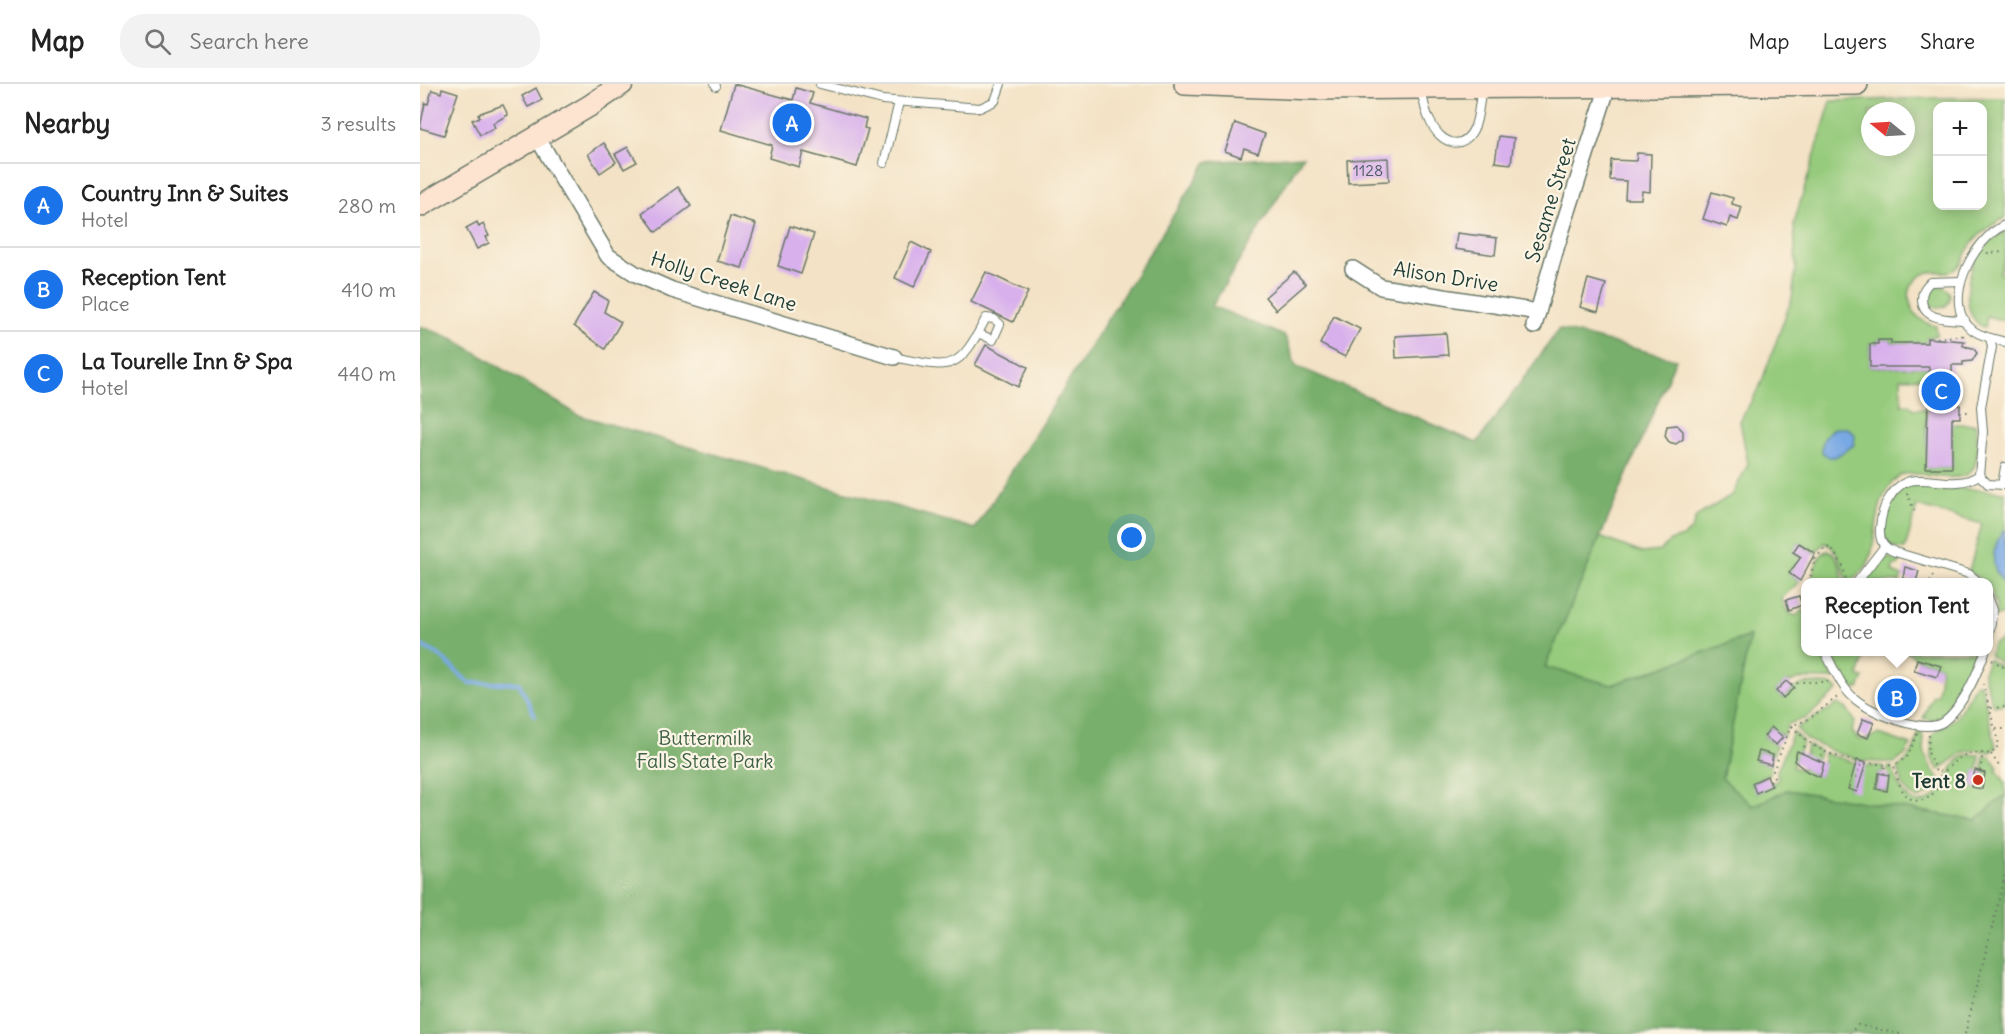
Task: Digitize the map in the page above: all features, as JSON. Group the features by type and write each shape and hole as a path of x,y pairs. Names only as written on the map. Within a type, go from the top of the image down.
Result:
{"main road":[{"path":"420,206 622,84"},
{"path":"1185,84 1314,89 1857,84"}],"street":[{"name":"Sesame Street","path":"1536,319 1608,87"},
{"name":"Holly Creek Lane","path":"537,137 608,256 636,274 672,290 894,357"},
{"name":"Alison Drive","path":"1353,269 1381,287 1536,319"}],"lane":[{"path":"819,84 877,100 980,108 995,101 1001,84"},
{"path":"1420,88 1428,118 1443,140 1452,144 1461,144 1474,127 1481,88"},
{"path":"884,163 899,102"},
{"path":"2005,225 1988,236 1973,254 1961,281 1961,307 1965,321 1973,330 2005,342"},
{"path":"1961,281 1930,282 1925,287 1922,302 1924,309 1938,319 1965,321"},
{"path":"894,357 934,366 955,363 967,352 978,333"},
{"path":"1974,578 1970,574 1884,547 1879,537 1880,520 1888,499 1897,485 1908,479 1969,482 1978,476 1983,432 1981,412 1992,347 1990,338"},
{"path":"1978,476 1988,484 2003,485 2005,466"},
{"path":"1860,578 1884,547"},
{"path":"1828,656 1852,697 1869,710 1929,727 1942,722 1976,674 1983,656"}],"path":[{"path":"1973,254 2005,252"},
{"path":"1937,338 1963,335 1971,338"},
{"path":"1963,335 1967,348"},
{"path":"1905,487 1915,513"},
{"path":"1809,578 1814,559 1821,549 1826,547 1831,548 1842,566 1846,578"},
{"path":"1988,656 2005,668"},
{"path":"1976,674 1983,684 1991,708 1999,745"},
{"path":"1791,685 1801,682 1845,686"},
{"path":"1770,781 1774,779 1773,771 1791,726 1809,719 1845,686"},
{"path":"1991,708 2005,706"},
{"path":"1791,726 1806,742 1823,750 1862,764 1894,766 1902,762 1914,747 1919,725"},
{"path":"1894,766 1902,789 1908,798 1918,801 1928,798 1938,790 1942,780 1940,773 1932,767 1928,752 1929,727"},
{"path":"1995,729 2005,729"},
{"path":"1780,741 1785,743"},
{"path":"1802,753 1806,742"},
{"path":"1999,745 2005,747"},
{"path":"1991,754 1999,745"},
{"path":"1819,761 1823,750"},
{"path":"1940,773 1960,756 1975,752 1991,754 2000,766"},
{"path":"1980,771 1983,753"},
{"path":"1772,760 1778,759"},
{"path":"1856,778 1862,764"},
{"path":"1884,774 1886,765"},
{"path":"1965,1034 2005,876"},
{"path":"1849,1034 1858,1025 1900,1034"}],"green space":[{"path":"2005,98 2005,218 1976,239 1957,268 1950,272 1926,273 1912,286 1909,294 1913,310 1927,323 1936,326 1937,335 1927,338 1927,343 1891,343 1891,340 1878,340 1878,344 1870,344 1870,367 1929,367 1929,377 1901,378 1902,405 1910,405 1914,409 1926,409 1927,468 1952,468 1952,424 1975,424 1977,452 1974,466 1967,474 1957,477 1907,474 1898,477 1884,495 1869,562 1854,578 1847,578 1835,551 1825,543 1815,553 1799,543 1793,552 1810,562 1795,565 1789,573 1800,581 1782,598 1786,610 1790,613 1796,616 1801,612 1801,656 1820,656 1834,679 1800,679 1789,683 1787,681 1776,691 1783,698 1800,685 1810,683 1833,685 1838,690 1806,718 1788,724 1783,737 1771,727 1764,736 1776,745 1773,755 1759,751 1756,761 1771,765 1770,773 1752,783 1757,793 1778,780 1777,771 1793,732 1803,742 1792,767 1802,770 1807,745 1820,751 1810,773 1820,776 1824,753 1859,764 1848,789 1863,766 1883,766 1883,774 1878,773 1876,789 1887,791 1888,767 1892,767 1908,798 1922,803 1930,800 1939,792 1958,761 1970,755 1980,755 1978,771 1975,771 1971,787 1982,788 1985,773 1982,772 1984,756 1990,756 2005,782 2005,795 1976,820 1787,790 1753,807 1722,778 1750,636 1612,685 1545,667 1600,537 1642,553 1660,551 1670,541 1682,537 1692,529 1696,517 1733,494 1748,464 1740,421 1760,386 1792,298 1796,267 1794,223 1831,101"},
{"name":"Buttermilk Falls State Park","path":"1303,156 1212,306 1285,336 1296,366 1477,443 1559,329 1676,359 1545,667 1612,685 1750,636 1722,778 1753,806 1787,790 1976,820 2005,795 2005,1034 420,1034 420,326 454,339 578,415 975,529 1207,162"},
{"path":"2005,231 2005,258 1999,273 2005,275 2005,321 1987,316 1985,328 1971,314 1968,304 1967,293 1971,270 1985,246"},
{"path":"1939,286 1947,289 1950,297 1947,305 1939,308 1931,305 1928,297 1931,289"},
{"path":"1909,484 2005,492 2005,613 1995,617 1993,578 1979,578 1969,571 1982,524 1917,506 1905,549 1895,548 1888,543 1883,527 1887,507 1901,488"},
{"path":"1828,550 1835,556 1843,578 1812,578 1818,560"},
{"path":"1882,557 1900,560 1898,566 1894,565 1892,572 1902,576 1901,578 1869,578"},
{"path":"2001,640 2005,642 2005,666 1990,656 1993,656 1993,644"},
{"path":"1831,656 1865,656 1858,676 1864,678 1859,689 1851,686"},
{"path":"1913,656 1978,656 1956,699 1937,719 1923,718 1933,695 1937,695 1941,666"},
{"path":"1988,659 2005,670 2005,704 1993,706 1983,673"},
{"path":"1976,683 1981,684 1996,747 1991,752 1976,750 1964,752 1939,770 1932,759 1931,738 1934,733 1956,718"},
{"path":"1838,704 1847,709 1855,721 1852,731 1857,738 1863,740 1879,734 1911,745 1905,755 1895,763 1863,761 1807,740 1796,728"},
{"path":"1919,730 1931,768 1940,780 1937,789 1919,799 1906,791 1898,767 1910,756"}],"water":[{"path":"1836,428 1848,428 1855,435 1854,445 1835,457 1828,457 1822,452 1824,440 1829,432"},
{"path":"2005,531 2005,584 1994,565 1994,551"}],"building":[{"path":"734,84 793,100 796,88 813,93 810,103 866,119 864,128 868,129 857,167 803,152 799,167 769,158 772,145 721,130"},
{"path":"442,88 458,93 444,135 420,128 425,103 428,104 432,90 441,93"},
{"path":"536,88 542,100 528,107 522,96"},
{"path":"503,105 508,115 493,123 495,128 480,135 472,120 480,117 478,114"},
{"path":"1235,123 1265,134 1258,153 1244,148 1241,157 1225,151"},
{"path":"1499,136 1514,138 1511,164 1495,162"},
{"path":"604,143 616,162 600,173 588,154"},
{"path":"628,147 637,162 624,169 615,154"},
{"path":"1637,153 1651,154 1650,192 1642,191 1641,199 1625,199 1626,181 1610,180 1611,160 1636,161"},
{"path":"1388,158 1389,181 1348,183 1347,160"},
{"path":"678,187 691,206 656,232 642,213"},
{"path":"1712,192 1733,198 1732,204 1742,207 1738,220 1730,217 1727,227 1703,219"},
{"path":"730,216 756,224 742,268 717,261"},
{"path":"477,222 479,227 483,224 489,236 486,237 489,243 477,249 466,228"},
{"path":"790,226 814,234 801,274 778,266"},
{"path":"1457,233 1497,238 1495,255 1455,249"},
{"path":"911,242 931,252 914,287 895,278"},
{"path":"986,272 1028,292 1013,322 971,302"},
{"path":"1294,272 1306,284 1276,310 1265,297"},
{"path":"1588,279 1606,284 1598,312 1580,307"},
{"path":"594,292 608,300 604,312 621,322 605,349 574,326"},
{"path":"1334,316 1360,329 1345,357 1320,344"},
{"path":"1446,333 1448,355 1396,358 1395,336"},
{"path":"1927,338 1963,341 1963,346 1973,348 1977,353 1972,361 1963,362 1963,365 1952,365 1952,405 1960,405 1960,418 1952,418 1952,468 1926,468 1929,367 1870,367 1870,344 1878,344 1878,340 1891,340 1891,343 1927,343"},
{"path":"986,345 1028,367 1018,387 975,365"},
{"path":"1677,425 1683,431 1683,439 1676,444 1669,442 1665,436 1667,426"},
{"path":"1799,543 1815,553 1800,581 1789,573 1801,557 1793,552"},
{"path":"1905,567 1919,571 1917,578 1903,578"},
{"path":"1799,596 1801,605 1789,610 1786,600"},
{"path":"1917,659 1941,666 1937,677 1914,670"},
{"path":"1786,681 1794,688 1783,698 1776,691"},
{"path":"1888,686 1911,693 1905,711 1883,704"},
{"path":"1863,719 1874,723 1868,738 1857,734"},
{"path":"1771,727 1783,737 1776,745 1764,736"},
{"path":"1759,751 1773,755 1771,765 1756,761"},
{"path":"1797,751 1824,763 1820,777 1808,772 1794,761"},
{"path":"1857,760 1866,763 1857,792 1848,789"},
{"name":"Tent 8","path":"1975,770 1985,773 1982,789 1971,787"},
{"path":"1879,773 1889,775 1887,791 1876,789"},
{"path":"1767,776 1772,786 1756,793 1752,783"}],"waterway":[{"path":"420,645 439,655 469,683 519,683 535,716"}],"place":[{"name":"Country Inn & Suites","path":"792,123"},
{"name":"La Tourelle Inn & Spa","path":"1941,391"},
{"name":"Reception Tent","path":"1897,698"},
{"name":"Tent 8","path":"1978,780"}]}
